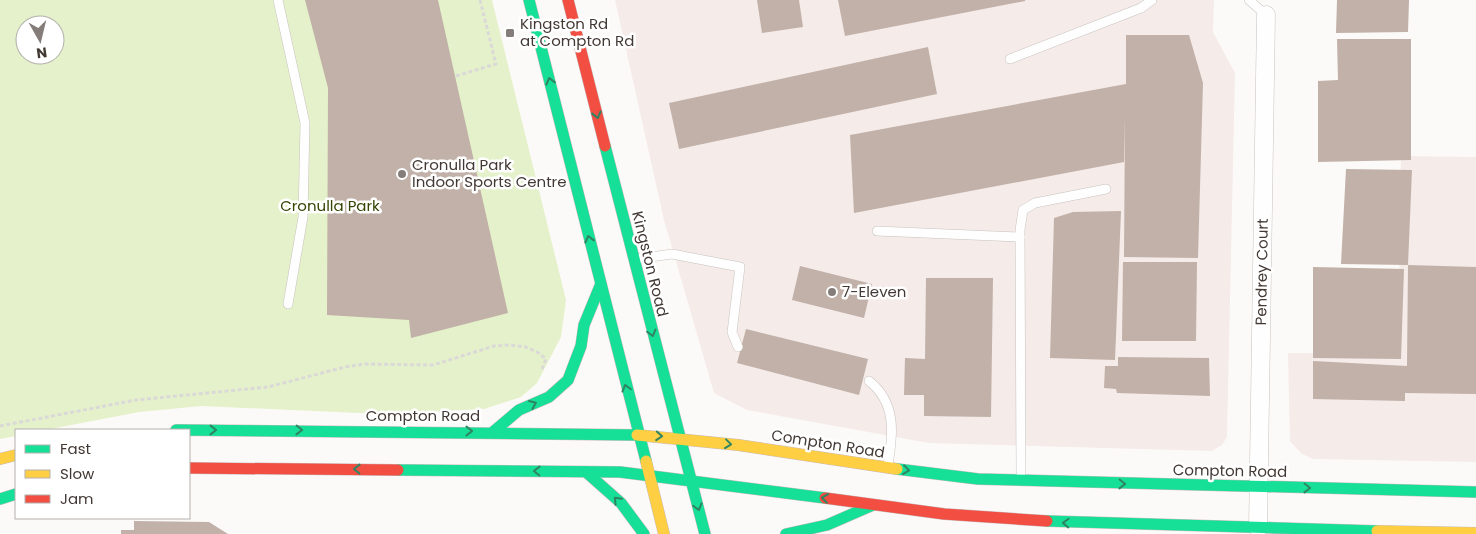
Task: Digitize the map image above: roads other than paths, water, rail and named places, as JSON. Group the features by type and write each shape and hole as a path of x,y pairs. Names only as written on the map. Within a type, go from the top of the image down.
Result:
{"main road":[{"path":"529,0 664,534"},
{"name":"Kingston Road","path":"568,0 705,534"},
{"path":"493,432 519,410 549,397 568,380 574,369 581,346 584,325 600,286"},
{"name":"Compton Road","path":"190,430 639,435 680,438 978,479 1476,492"},
{"path":"0,459 15,455"},
{"path":"190,468 649,474 873,505 990,518 1197,530 1258,528 1310,532 1476,533"},
{"path":"586,472 621,504 644,534"},
{"path":"0,500 15,494"},
{"path":"786,534 828,525 873,505"}],"street":[{"name":"Pendrey Court","path":"1258,528 1266,15"}],"lane":[{"path":"278,0 305,123 302,217 288,304"},
{"path":"1010,59 1141,8 1152,0"},
{"path":"1249,0 1266,15"},
{"path":"1021,481 1020,237 1023,210 1036,204 1106,189"},
{"path":"877,231 1020,237"},
{"path":"633,259 672,254 740,267 732,332 738,347"},
{"path":"869,381 880,391 891,414 893,433 888,468"}],"place":[{"name":"Kingston Rd at Compton Rd","path":"510,33"},
{"name":"Cronulla Park Indoor Sports Centre","path":"402,174"},
{"name":"7-Eleven","path":"832,292"}],"park label":[{"name":"Cronulla Park","path":"330,206"}]}
